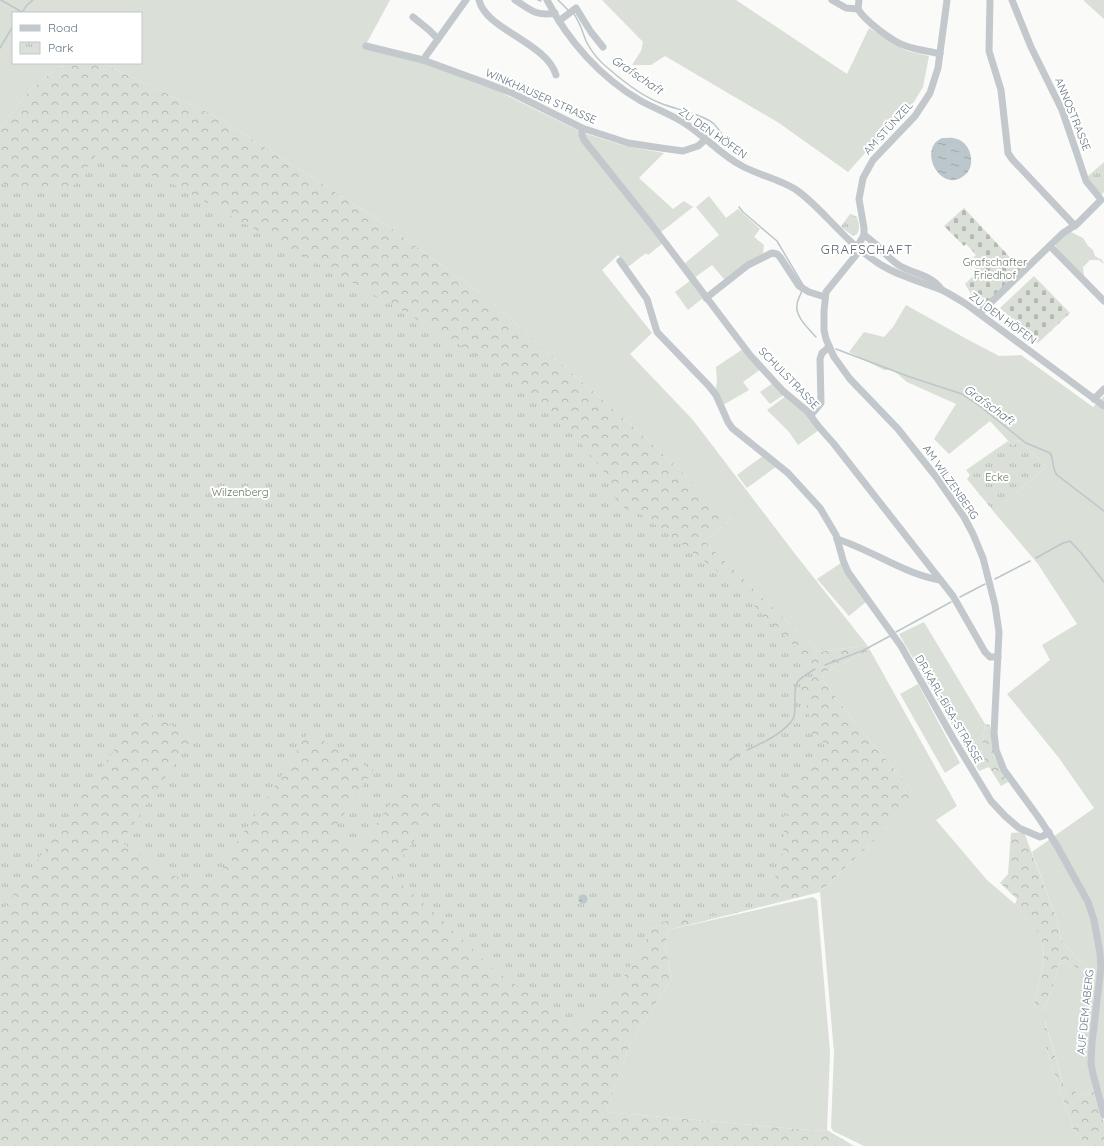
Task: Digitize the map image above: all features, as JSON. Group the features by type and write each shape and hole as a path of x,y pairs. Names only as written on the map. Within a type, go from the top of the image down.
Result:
{"street":[{"path":"423,60 466,0"},
{"path":"479,0 481,8 491,18 544,57 556,75"},
{"path":"515,0 537,14 555,14"},
{"name":"ZU DEN HÖFEN","path":"547,0 559,21 583,53 616,84 640,101 687,125 741,166 782,182 798,191 858,248 889,269 950,294 980,313 1104,406"},
{"path":"832,0 846,8 858,9"},
{"path":"858,0 858,9 869,21 884,33 901,44 940,54"},
{"name":"AM STÜNZEL","path":"864,235 859,199 861,184 865,172 877,155 912,119 926,101 934,81 940,54 947,0"},
{"path":"990,0 989,51 1001,90 1008,153 1075,226"},
{"name":"ANNOSTRASSE","path":"980,313 1063,233 1075,226 1098,204 1100,199 1086,181 1065,117 1031,47 1012,0"},
{"path":"559,21 576,8 584,23 603,47"},
{"path":"414,17 438,39"},
{"name":"WINKHAUSER STRASSE","path":"366,46 423,60 512,93 582,128 603,136 628,142 677,150 694,148 706,139"},
{"name":"SCHULSTRASSE","path":"582,128 584,140 651,224 706,298 758,364 783,391 803,407 810,415 958,604 985,652 990,657 998,657"},
{"path":"858,248 864,235 876,243 897,264 931,279 941,290"},
{"path":"1050,246 1104,301"},
{"name":"AM WILZENBERG","path":"858,248 826,292 824,330 829,347 850,379 918,452 953,501 973,534 987,569 999,632 994,734 996,750 1004,770 1049,832 1082,890"},
{"path":"706,298 748,265 772,253 780,256 802,289 825,297"},
{"name":"DR.KARL-BISA-STRASSE","path":"620,261 647,299 657,332 716,395 730,426 778,465 800,486 823,513 837,539 841,556 848,572 895,638 994,805 1017,826 1037,836 1041,837 1049,832"},
{"path":"810,415 821,403 820,360 822,353 829,347"},
{"path":"1094,399 1104,389"},
{"path":"837,539 858,546 919,575 940,580"},
{"name":"AUF DEM ABERG","path":"1082,890 1092,911 1100,953 1101,979 1091,1050 1091,1064 1104,1115"}],"green space":[{"path":"0,0 390,0 364,48 422,62 494,89 581,132 625,146 664,153 639,178 673,209 684,201 693,207 656,236 662,244 648,255 646,253 628,267 618,255 602,270 652,333 630,354 693,420 792,550 867,645 819,652 704,541 731,519 647,439 484,296 388,226 219,118 104,64 142,64 142,12 12,12 12,64 63,64 30,90 0,128"},
{"path":"602,0 736,0 847,74 869,28 907,51 929,56 923,87 906,115 866,152 848,172 779,123 665,56 651,65 632,65 641,51 643,42"},
{"path":"1083,0 1104,0 1104,19"},
{"name":"Wilzenberg","path":"63,64 104,64 219,118 388,226 484,296 647,439 731,519 704,541 819,652 867,645 870,650 824,673 823,680 852,719 916,795 916,800 820,892 668,930 665,947 672,979 631,1041 606,1112 819,1131 827,1130 854,1146 0,1146 0,128 30,90"},
{"name":"Wilzenberg","path":"96,155 171,183 389,303 483,359 502,373 572,433 607,475 610,489 617,501 626,509 640,514 690,550 744,592 752,604 790,641 818,674 800,687 808,709 813,737 826,743 828,750 826,754 785,784 789,814 784,816 784,845 779,873 768,883 771,904 730,914 650,924 646,941 610,999 586,1015 576,1026 494,970 439,917 390,874 440,805 402,787 359,849 334,829 373,770 322,740 307,734 275,786 235,845 216,882 201,883 170,875 121,842 193,737 142,710 0,914 0,181 14,191 73,187"},
{"path":"1104,162 1104,192 1101,195 1087,177"},
{"path":"709,196 726,218 738,209 760,229 754,237 764,245 763,254 725,280 712,265 694,278 684,264 719,235 696,207"},
{"name":"Grafschafter Friedhof","path":"964,208 1021,269 981,308 970,300 971,294 965,284 978,271 969,261 976,255 966,244 964,246 944,226"},
{"path":"850,214 857,217 859,225 858,233 853,236 841,227"},
{"path":"1069,231 1083,238 1088,246 1093,250 1095,256 1102,260 1104,264 1099,260 1090,260 1083,267 1084,276 1056,247 1056,244"},
{"path":"1034,276 1070,313 1038,343 1000,308"},
{"path":"691,280 703,298 688,310 675,292"},
{"path":"906,305 999,356 1021,355 1093,407 1104,396 1104,1105 1093,1064 1102,977 1079,961 1061,939 1056,917 1032,852 1094,808 1059,758 1007,694 1050,660 1042,645 1077,624 1038,564 994,512 1047,466 1018,440 1013,446 990,421 949,454 934,439 956,404 907,382 893,370 884,370 849,352 864,332 884,337 893,327"},
{"path":"743,349 761,369 743,382 749,390 723,405 715,391 717,382 716,367"},
{"path":"773,383 785,394 770,404 760,392"},
{"path":"786,396 801,409 819,430 798,445 789,432 767,410"},
{"name":"Ecke","path":"1018,440 1047,466 994,512 967,479 970,475 966,470 1008,441 1013,446"},
{"path":"764,455 777,466 747,488 737,475"},
{"path":"841,563 866,602 849,616 817,579"},
{"path":"924,622 985,724 979,771 899,634"},
{"path":"870,650 957,806 936,820 987,880 1015,904 1041,936 1044,957 1034,1006 1044,1011 1055,980 1058,965 1062,960 1098,979 1088,1066 1094,1092 1077,1097 1065,1089 1045,1021 1045,1045 1074,1131 1087,1146 864,1146 833,1131 831,1127 834,1052 820,892 916,800 916,795 852,719 823,680 824,673"},
{"path":"918,684 960,763 945,773 900,694"},
{"path":"985,724 990,725 994,756 1008,782 1001,786 989,767 979,771"},
{"path":"1024,832 1056,917 1061,939 1079,961 1102,977 1093,1064 1097,1099 1104,1123 1104,1146 1087,1146 1074,1131 1045,1045 1044,1019 1065,1089 1074,1086 1077,1097 1094,1092 1088,1066 1098,979 1062,960 1058,965 1055,980 1044,1011 1034,1006 1044,957 1041,936 1015,904 1017,899 1000,883 1008,874 1011,833"},
{"path":"813,897 817,900 830,1052 827,1130 819,1131 606,1112 631,1041 672,979 665,947 668,930"}],"water":[{"path":"942,138 951,138 962,141 969,149 971,165 966,174 957,180 948,180 941,176 935,169 931,152 935,144"},
{"path":"581,895 585,895 587,899 585,903 581,903 579,901 579,897"}],"waterway":[{"path":"1,0 22,12"},
{"path":"23,12 26,6 33,0"},
{"name":"Grafschaft","path":"558,0 568,10"},
{"name":"Grafschaft","path":"573,13 590,49 602,63 615,74 633,88 653,100 710,121 718,128 727,142"},
{"path":"0,48 12,28"},
{"name":"Grafschaft","path":"739,207 777,241 803,285"},
{"name":"Grafschaft","path":"802,290 797,303 798,314 816,337"},
{"name":"Grafschaft","path":"836,349 910,377 962,394 981,407 1026,443 1050,453 1057,475 1104,511"},
{"path":"1036,558 1063,543 1070,541 1104,582"},
{"path":"995,579 1030,561"},
{"path":"960,597 985,584"},
{"path":"896,632 951,602"},
{"path":"825,665 864,650 890,636"},
{"path":"747,750 772,737 789,724 795,714 795,692 797,683 815,669"},
{"path":"730,760 739,754"}],"district":[{"name":"GRAFSCHAFT","path":"867,249"}]}
